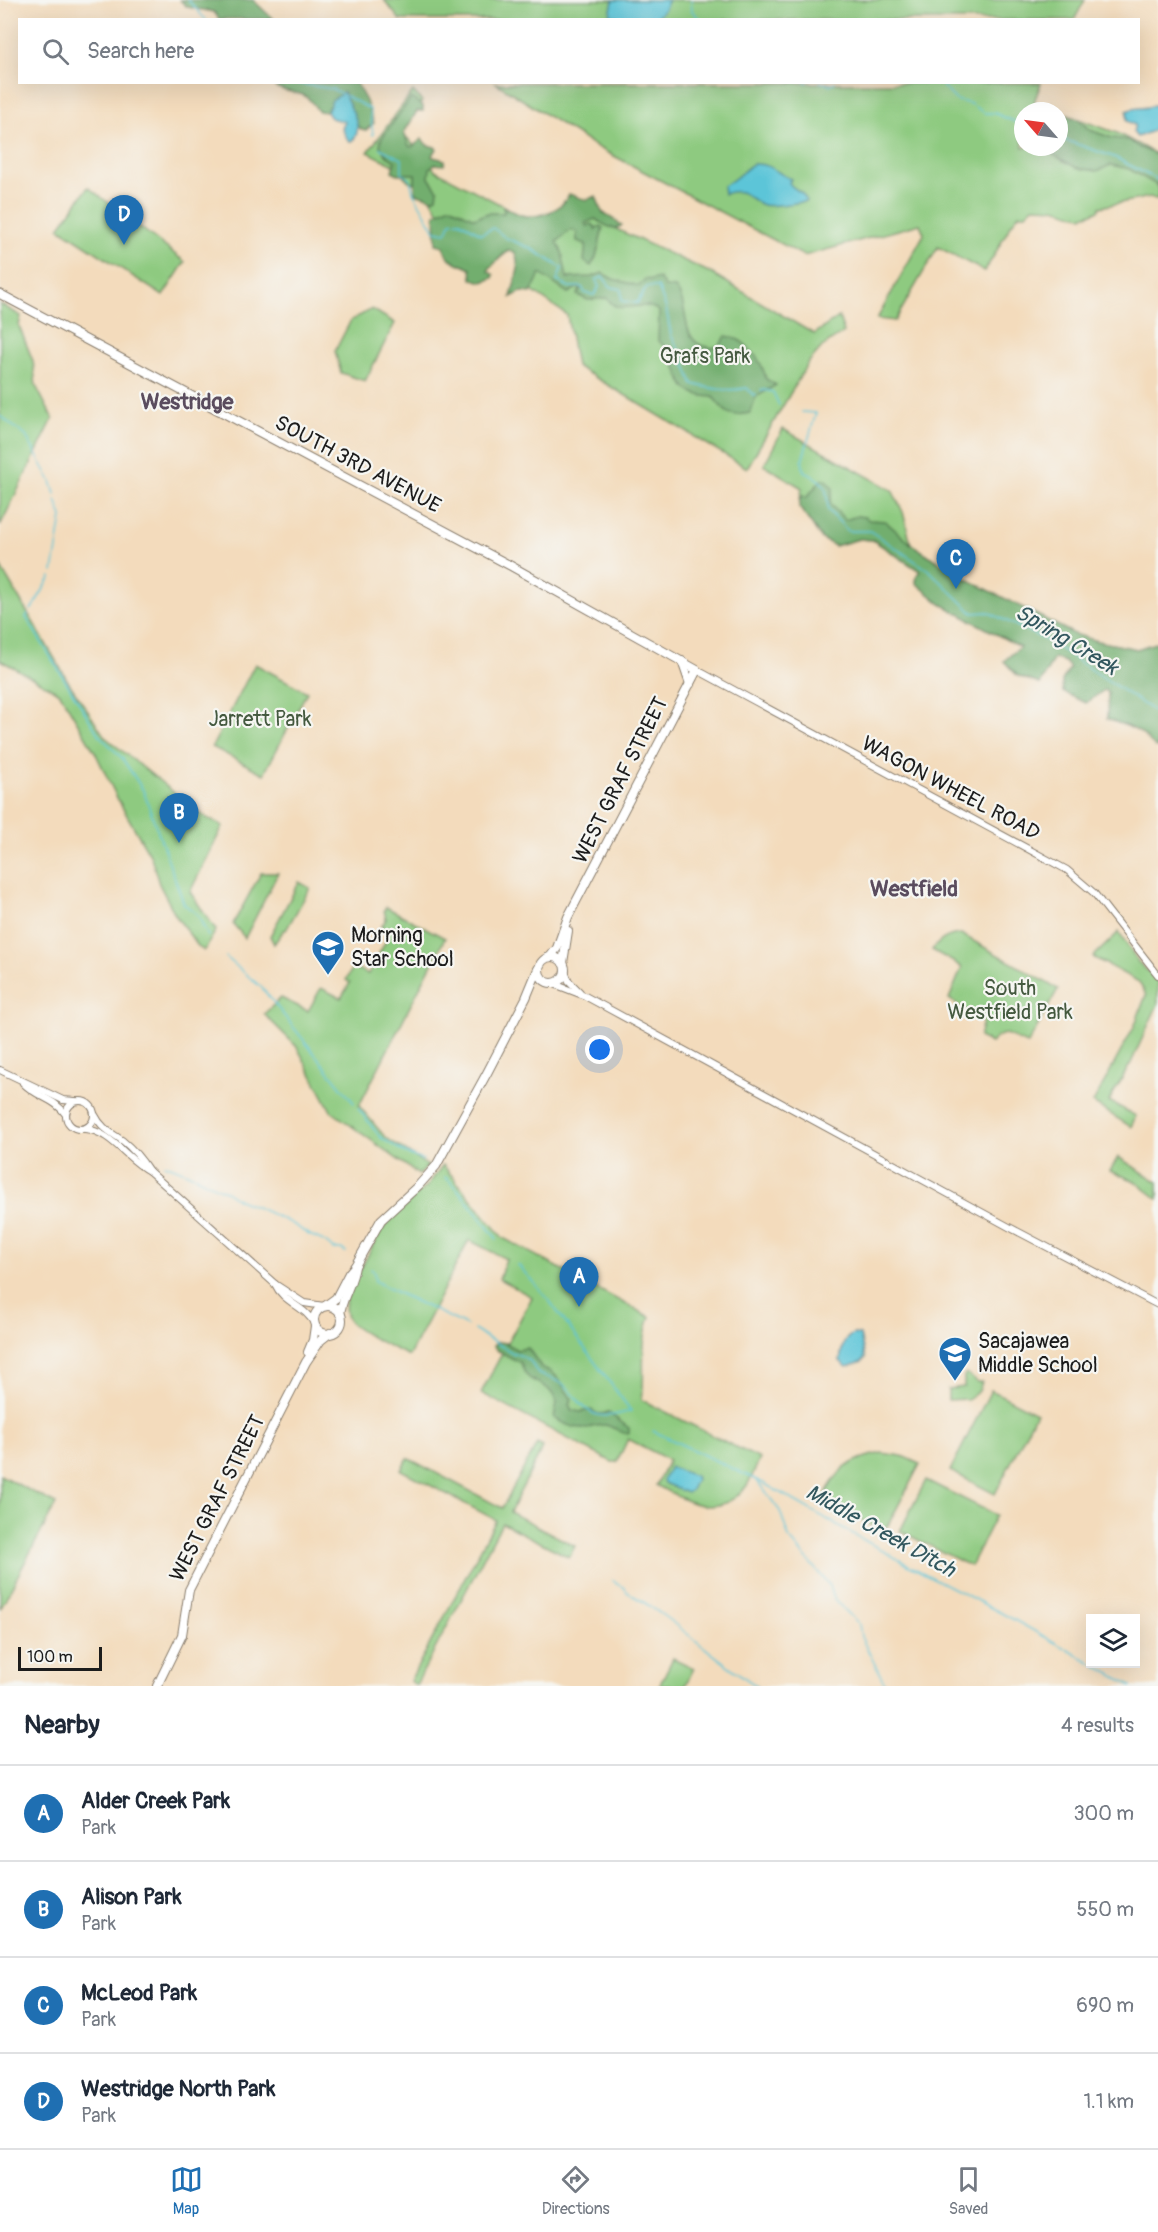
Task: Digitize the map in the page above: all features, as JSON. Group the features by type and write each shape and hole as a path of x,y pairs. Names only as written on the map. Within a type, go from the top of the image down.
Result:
{"main road":[{"name":"SOUTH 3RD AVENUE","path":"0,294 511,566 697,670"},
{"path":"682,661 690,684"},
{"name":"WEST GRAF STREET","path":"550,957 556,951 574,907 697,670"},
{"name":"WEST GRAF STREET","path":"564,968 566,940 574,907"},
{"path":"550,957 558,958 564,968 562,978 551,983 539,976 538,969 544,960 550,957"},
{"name":"WEST GRAF STREET","path":"306,1362 316,1312 336,1298 381,1220 428,1176 440,1159 526,998 538,969"},
{"name":"WEST GRAF STREET","path":"526,998 539,985 551,983"},
{"name":"WEST GRAF STREET","path":"157,1686 182,1635 189,1590 306,1362 321,1340 339,1328 344,1296 354,1277 355,1266"},
{"path":"324,1306 332,1307 340,1314"},
{"path":"315,1325 323,1333 330,1333"}],"street":[{"name":"WAGON WHEEL ROAD","path":"697,670 1067,870 1094,893 1158,975"},
{"path":"564,968 572,985 585,996"},
{"path":"551,983 585,996 1158,1305"},
{"path":"0,1070 23,1083 33,1085 63,1100 83,1101 90,1104 101,1125 124,1142 149,1171 275,1284 304,1303 324,1306"},
{"path":"23,1083 30,1091 59,1106 71,1126 79,1129 93,1129 103,1134 139,1166 149,1171"},
{"path":"66,1115 70,1105 75,1101"},
{"path":"85,1129 93,1122 95,1115"},
{"path":"275,1284 279,1292 305,1311 315,1325"}],"green space":[{"path":"180,0 253,0 272,18 218,18 214,12 187,7"},
{"path":"384,0 1085,0 1075,18 398,18"},
{"path":"274,84 357,84 374,123 365,131 359,128 348,106 328,107 327,112 318,111 304,95 275,87"},
{"path":"498,84 1041,84 1034,102 1014,102 1014,156 1068,156 1068,115 1117,133 1158,155 1158,200 1150,197 1100,207 1099,210 1081,216 1055,208 1033,207 1026,214 1019,214 984,271 938,247 895,321 877,319 924,234 920,224 804,256 595,146"},
{"name":"Grafs Park","path":"413,91 422,101 403,133 435,170 526,218 556,216 564,201 601,222 711,273 814,334 839,317 844,332 822,347 808,363 747,468 576,366 567,315 519,282 520,267 517,253 509,251 490,266 441,216 425,188 409,181 392,164 368,152"},
{"path":"411,98 423,106 423,111 417,111 404,133 409,146 412,147 422,139 427,145 437,149 433,157 445,160 444,165 435,164 430,168 429,178 438,190 437,197 433,199 415,193 415,174 398,174 392,171 395,161 387,156 380,146 381,139"},
{"path":"1068,116 1077,119 1090,130 1112,138 1129,140 1138,147 1158,155 1158,186 1129,169 1111,165 1097,171 1077,168 1055,156 1068,156"},
{"path":"88,187 185,262 163,296 59,228"},
{"path":"569,194 586,200 596,196 602,212 622,225 612,228 595,219 585,223 587,226 591,224 595,226 595,229 600,226 603,228 596,257 591,266 584,261 586,244 577,241 577,231 570,230 557,242 562,252 567,278 592,277 602,273 613,279 639,286 645,279 659,278 665,287 675,288 683,303 688,330 692,338 698,343 714,348 726,336 740,341 757,358 766,379 776,385 756,397 750,413 737,415 728,413 713,397 689,391 683,384 667,349 658,341 659,311 644,306 618,307 607,298 588,300 577,295 581,289 577,288 568,293 540,274 531,293 521,292 511,297 518,269 516,254 508,250 488,271 494,275 493,278 483,282 472,279 471,269 450,258 444,246 436,244 435,214 450,206 474,218 488,213 504,213 503,207 521,215 533,216 557,208"},
{"path":"0,304 21,316 19,326 33,361 36,386 53,419 0,526"},
{"path":"372,309 395,323 365,381 341,373 335,351 351,320"},
{"path":"783,429 892,490 903,512 911,544 959,575 1074,634 1137,649 1158,642 1158,748 1135,729 1107,719 1108,692 1104,690 1086,703 1063,692 1062,681 1070,668 1065,662 1054,658 1040,684 1018,676 1004,661 1020,647 941,604 916,583 920,571 873,540 859,539 835,546 822,539 799,507 802,488 764,465"},
{"path":"822,479 833,488 830,504 845,520 857,516 869,520 885,521 911,544 959,575 1074,634 1137,649 1158,642 1158,748 1135,729 1107,719 1108,692 1104,690 1086,703 1063,692 1062,681 1070,668 1065,662 1054,658 1040,684 1018,676 1004,661 1020,647 941,604 916,583 920,571 873,540 859,539 835,546 822,539 799,507 800,498 803,496 806,498"},
{"path":"0,566 69,683 105,737 187,803 207,818 223,826 190,892 216,930 204,951 176,916 159,884 151,857 118,800 95,752 60,693 0,660"},
{"name":"Jarrett Park","path":"255,664 307,692 264,774 212,747"},
{"path":"261,873 278,873 245,938 233,924"},
{"path":"299,882 310,888 286,930 274,944 270,936"},
{"path":"386,907 445,938 359,1106 385,1137 428,1166 419,1175 331,1111 297,1047 264,1014 281,998 308,1011 321,988 341,998 350,983 346,980 353,967 368,974 389,935 381,927 386,919 384,910"},
{"path":"1119,932 1138,962 1158,980 1158,1004 1131,1063 1109,1101 1136,1116 1131,1127 1093,1103 1134,1027 1146,995 1139,982 1093,957"},
{"name":"South Westfield Park","path":"961,934 1058,989 1028,1044 1005,1034 991,1043 979,1037 983,1021 949,999 962,967 932,950 944,939"},
{"path":"1118,1157 1158,1182 1158,1199 1133,1180 1110,1171"},
{"path":"443,1165 503,1238 650,1317 644,1348 642,1400 760,1459 745,1488 734,1498 723,1504 712,1506 690,1502 656,1485 669,1460 628,1439 617,1462 612,1462 481,1393 532,1297 499,1279 506,1259 469,1240 409,1356 367,1334 348,1320 346,1297 380,1232 388,1221 428,1185"},
{"path":"498,1342 506,1343 517,1350 528,1348 542,1368 560,1380 572,1399 569,1405 572,1410 580,1412 591,1410 598,1414 609,1413 629,1428 629,1432 627,1434 605,1425 577,1428 554,1418 557,1402 551,1393 526,1375 521,1363 498,1351 493,1346"},
{"path":"966,1373 977,1382 982,1382 979,1391 968,1399 948,1400 948,1389 964,1387"},
{"path":"991,1390 1036,1413 995,1494 950,1471"},
{"path":"537,1444 543,1447 510,1512 575,1546 569,1557 502,1523 416,1685 410,1681 496,1520 401,1470 408,1458 502,1508"},
{"path":"882,1453 902,1456 920,1464 887,1527 878,1529 823,1499 839,1473 846,1467 861,1458"},
{"path":"0,1475 56,1504 0,1609"},
{"path":"926,1480 996,1515 970,1566 900,1531"},
{"path":"673,1658 694,1668 685,1686 659,1686"}],"water":[{"path":"613,0 669,0 664,10 656,18 620,18 610,15"},
{"path":"344,92 357,124 356,136 352,141 348,141 342,128 345,122 331,118 327,112 332,100"},
{"path":"1154,105 1158,107 1158,129 1155,127 1153,131 1137,137 1133,132 1135,125 1127,121 1127,111"},
{"path":"753,164 769,167 791,179 789,182 791,185 803,194 806,201 763,205 742,192 724,194 723,186"},
{"path":"854,1334 860,1335 865,1358 862,1362 847,1367 840,1361 842,1349 847,1338"},
{"path":"670,1467 695,1476 691,1490 687,1493 664,1483 663,1480"}],"waterway":[{"name":"Spring Creek","path":"188,0 204,18"},
{"path":"691,0 692,11 699,18"},
{"name":"Spring Creek","path":"301,84 332,89 342,94"},
{"path":"827,84 832,84"},
{"path":"942,84 956,100 971,104 984,113 994,113 1014,121"},
{"name":"Spring Creek","path":"346,96 370,109 373,135"},
{"path":"1068,141 1114,157 1158,180"},
{"name":"Spring Creek","path":"380,148 402,159 402,173 410,179 413,192 435,231 446,233 451,222 460,221 481,234 493,228 506,238 530,248 562,268 557,281 569,287 582,287 585,293 594,295 599,287 596,280 603,277 611,287 621,289 622,301 637,303 647,287 658,287 666,308 671,335 693,384 733,390 747,388 753,395 756,394"},
{"name":"Spring Creek","path":"761,391 773,392 779,405"},
{"name":"Spring Creek","path":"802,412 816,413 802,461 804,471 824,485 828,510 848,531 870,531 930,571 973,613 988,612 1050,642 1158,714"},
{"name":"Middle Creek Ditch","path":"0,416 26,436 51,481 55,494"},
{"name":"Middle Creek Ditch","path":"53,572 62,517 56,500"},
{"name":"Middle Creek Ditch","path":"31,610 51,577"},
{"name":"Middle Creek Ditch","path":"28,614 26,617 99,735 122,758 143,790 184,904 198,915 208,936"},
{"name":"Middle Creek Ditch","path":"226,957 262,988 354,1103"},
{"name":"Middle Creek Ditch","path":"358,1108 380,1137 407,1154 423,1160"},
{"path":"164,1164 187,1172 239,1200 296,1226 333,1249 346,1252"},
{"name":"Middle Creek Ditch","path":"445,1177 455,1186 497,1239"},
{"name":"Middle Creek Ditch","path":"474,1330 531,1362 538,1374 564,1385 584,1407 593,1413 607,1416 631,1411 548,1299 518,1265"},
{"path":"371,1269 374,1272 375,1281 467,1326"},
{"name":"Middle Creek Ditch","path":"653,1431 763,1483 910,1566 1086,1660"},
{"path":"758,1482 780,1511 789,1538 830,1586 834,1599 859,1624 861,1637 886,1686"},
{"path":"612,1580 757,1686"},
{"name":"Middle Creek Ditch","path":"1100,1668 1132,1686"}],"place":[{"name":"Westridge North Park","path":"124,245"},
{"name":"McLeod Park","path":"956,589"},
{"name":"Alison Park","path":"179,843"},
{"name":"Morning Star School","path":"328,976"},
{"name":"Alder Creek Park","path":"579,1307"},
{"name":"Sacajawea Middle School","path":"955,1382"}],"district":[{"name":"Westridge","path":"187,401"},
{"name":"Westfield","path":"914,888"}]}
